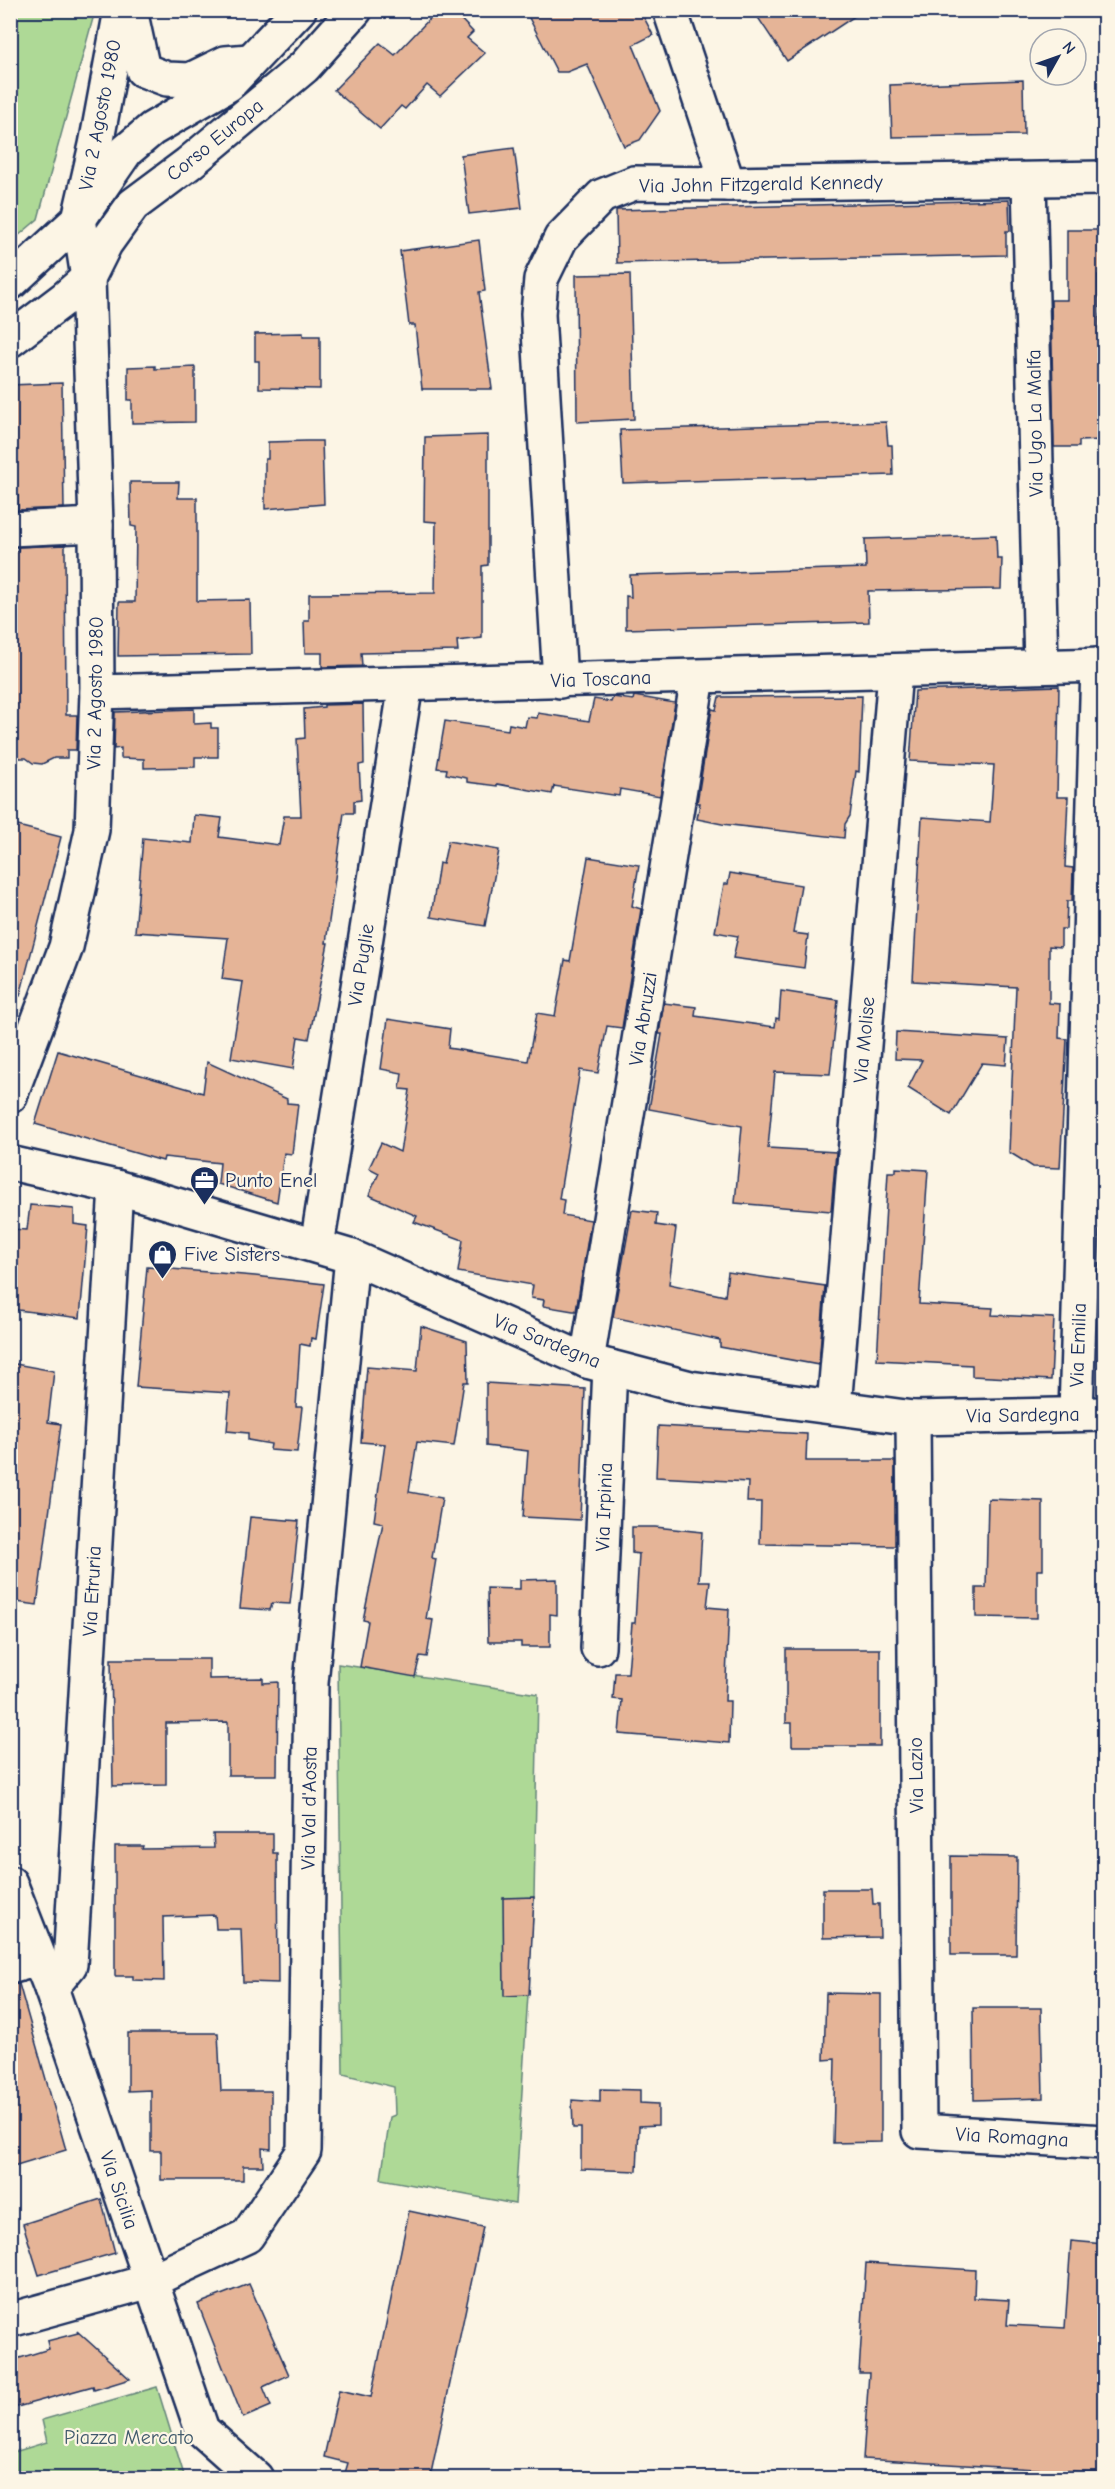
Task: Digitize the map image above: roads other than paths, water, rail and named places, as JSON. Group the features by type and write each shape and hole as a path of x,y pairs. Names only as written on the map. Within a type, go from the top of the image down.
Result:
{"street":[{"name":"Via 2 Agosto 1980","path":"79,219 96,145 121,10"},
{"path":"130,10 142,70 167,79 190,80 225,63 249,61"},
{"name":"Corso Europa","path":"10,282 79,219 126,151 152,129 229,84 299,10"},
{"name":"Corso Europa","path":"10,340 64,300 88,278 105,244 133,205 188,164 304,67 356,10"},
{"path":"670,10 728,184"},
{"name":"Via John Fitzgerald Kennedy","path":"560,681 538,314 541,279 561,238 602,196 634,183 728,184 1104,178"},
{"name":"Via Ugo La Malfa","path":"1029,180 1041,666"},
{"path":"79,219 88,278"},
{"name":"Via 2 Agosto 1980","path":"10,1096 66,947 92,830 97,692 96,525 88,278"},
{"path":"10,529 96,525"},
{"name":"Via Toscana","path":"97,692 1101,665"},
{"name":"Via Emilia","path":"1090,1414 1101,665"},
{"name":"Via Molise","path":"834,1407 895,672"},
{"name":"Via Abruzzi","path":"599,1364 698,677"},
{"name":"Via Puglie","path":"317,1246 406,684"},
{"name":"Via Sardegna","path":"10,1163 116,1187 352,1257 599,1364 690,1388 913,1418 1090,1414"},
{"name":"Via Etruria","path":"33,1971 70,1965 116,1187"},
{"name":"Via Val d'Aosta","path":"10,2320 150,2281 247,2236 304,2151 310,1683 352,1257"},
{"name":"Via Irpinia","path":"598,1648 599,1364"},
{"name":"Via Lazio","path":"913,1418 919,2131"},
{"name":"Via Sicilia","path":"10,1883 33,1971 150,2281 202,2430 256,2478"},
{"name":"Via Romagna","path":"919,2131 1104,2142"}],"place":[{"name":"Punto Enel","path":"204,1206"},
{"name":"Five Sisters","path":"163,1280"}],"park label":[{"name":"Piazza Mercato","path":"129,2437"}]}
